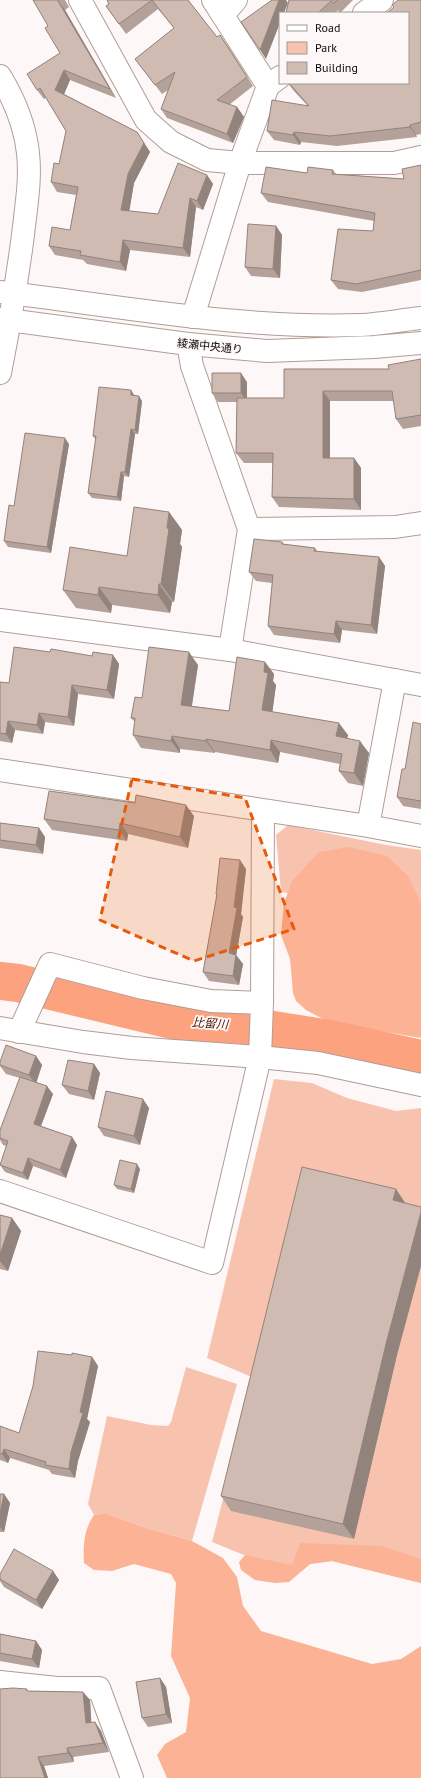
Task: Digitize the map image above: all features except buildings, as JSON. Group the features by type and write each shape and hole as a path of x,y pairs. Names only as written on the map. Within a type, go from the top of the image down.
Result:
{"street":[{"path":"80,0 146,120 171,142 207,160 240,163 394,162 421,157"},
{"path":"365,12 382,0"},
{"path":"193,317 240,163 274,82 224,5"},
{"path":"0,76 9,91 21,120 28,152 29,185 7,293 0,373"},
{"path":"7,293 193,317 264,324 362,325 421,318"},
{"name":"綾瀬中央通り","path":"5,319 188,344 267,351 374,347 421,343"},
{"path":"188,344 192,366 249,529 230,650"},
{"path":"249,529 395,527 421,524"},
{"path":"0,620 230,650 421,685"},
{"path":"368,826 395,680"},
{"path":"0,770 368,826 421,836"},
{"path":"0,1191 212,1263 260,1047 262,1009 263,811"},
{"path":"9,1030 35,998 50,964 143,988 262,1009"},
{"path":"9,1030 132,1048 260,1047 318,1063 421,1085"},
{"path":"0,1682 57,1688 99,1688 132,1778"}],"highlighted area":[{"path":"132,779 245,798 294,929 194,961 100,920"}],"green space":[{"path":"288,825 386,845 421,850 421,1032 340,901 281,892 276,835"},
{"path":"274,1079 312,1083 347,1098 396,1111 421,1108 421,1583 332,1561 310,1564 302,1571 271,1566 212,1542 254,1378 207,1358"},
{"path":"186,1367 237,1384 192,1541 143,1527 105,1513 94,1515 88,1504 107,1416 151,1425 168,1426 171,1422"}],"shaded area":[{"path":"348,847 387,856 408,876 421,903 421,1038 334,1023 306,1010 296,1001 293,993 290,959 281,935 284,903 292,881 319,852"},
{"path":"105,1513 143,1527 192,1541 223,1558 237,1577 243,1606 261,1631 372,1664 401,1659 421,1646 421,1778 167,1778 157,1755 165,1744 186,1732 190,1698 171,1656 176,1583 171,1574 134,1564 112,1571 94,1570 84,1563 84,1544 88,1526 94,1515"},
{"path":"300,1543 382,1546 421,1559 421,1583 332,1561 310,1564 289,1582 275,1583 255,1580 241,1570 239,1562 245,1555 292,1565"}],"waterway":[{"name":"比留川","path":"0,981 18,983 176,1021 242,1025 330,1039 421,1059"}]}
